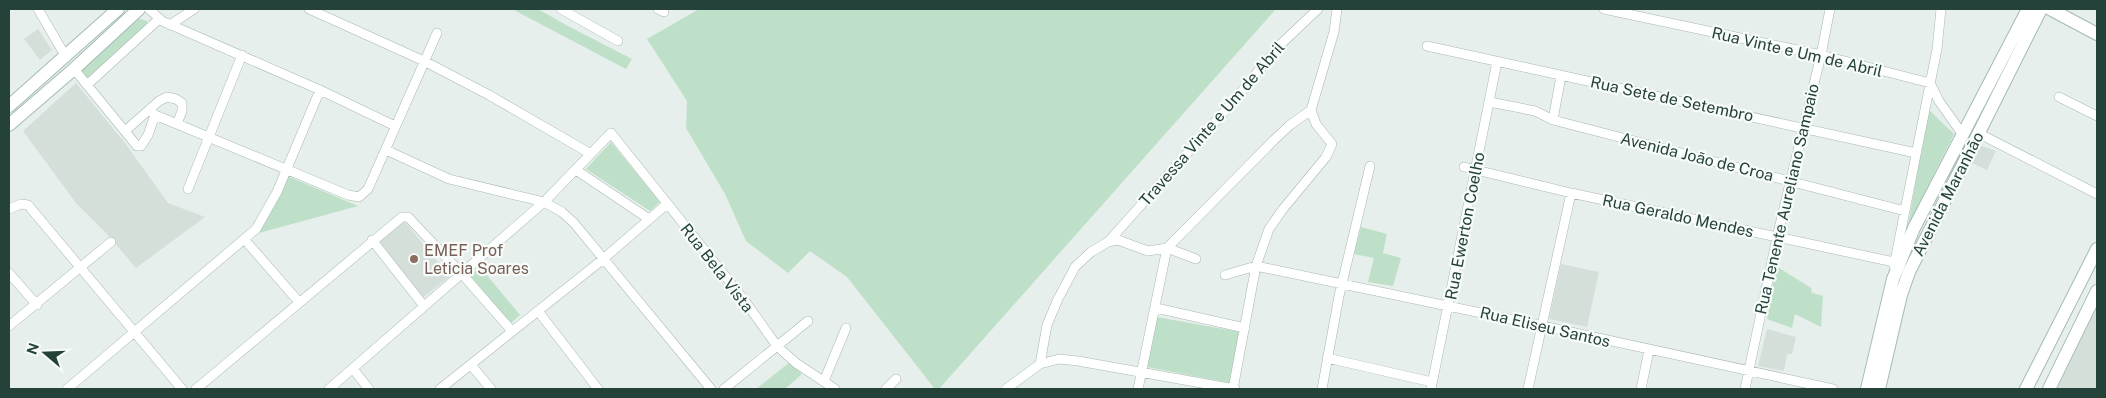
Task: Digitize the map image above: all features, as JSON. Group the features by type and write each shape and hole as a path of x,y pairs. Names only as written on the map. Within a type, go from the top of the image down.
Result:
{"main road":[{"path":"9,106 118,9"},
{"path":"9,125 139,9"},
{"name":"Avenida Maranhão","path":"1867,389 1893,279 1914,228 2028,9"},
{"name":"Avenida Maranhão","path":"1878,389 1901,295 1910,272 2041,9"},
{"path":"2050,9 2097,34"},
{"path":"2026,389 2097,249"},
{"path":"2048,389 2097,291"}],"street":[{"path":"38,9 66,56"},
{"path":"149,9 159,19 170,25 242,55 396,126"},
{"path":"170,25 194,9"},
{"path":"309,9 329,13 424,61 489,95 591,154 544,202 329,389"},
{"path":"561,9 618,41"},
{"name":"Travessa Vinte e Um de Abril","path":"1040,364 1047,325 1067,280 1075,267 1084,258 1108,242 1232,103 1276,50 1318,9"},
{"path":"1006,389 1040,364 1049,361 1068,360 1233,389 1256,266 1269,230 1283,209 1326,157 1332,144 1316,124 1311,110 1334,32 1337,9"},
{"name":"Rua Vinte e Um de Abril","path":"1604,9 1821,55 1930,83"},
{"name":"Rua Tenente Aureliano Sampaio","path":"1745,389 1777,237 1792,181 1830,9"},
{"path":"1893,279 1894,262 1937,50 1941,9"},
{"path":"87,85 159,19"},
{"path":"152,112 209,138 359,198 368,189 437,33"},
{"name":"Rua Sete de Setembro","path":"1427,46 1916,153"},
{"path":"188,189 242,55"},
{"name":"Rua Ewerton Coelho","path":"1431,386 1498,62"},
{"path":"74,69 135,145 141,146 148,135 152,112"},
{"path":"1553,120 1561,76"},
{"path":"1930,83 1939,101 1963,135"},
{"path":"67,389 256,228 269,209 320,90"},
{"path":"125,131 152,112 164,98 168,97 182,103 177,124"},
{"path":"2059,97 2097,116"},
{"name":"Avenida João de Croa","path":"1490,102 1536,111 1553,120 1905,211"},
{"path":"1138,389 1167,248 1274,140 1290,125 1311,110"},
{"name":"Rua Bela Vista","path":"591,154 611,133 742,297 777,346 796,363 835,389"},
{"path":"1978,133 2097,194"},
{"path":"386,150 449,179 544,202 570,219 602,260 711,389"},
{"path":"1322,389 1342,284 1370,166"},
{"name":"Rua Geraldo Mendes","path":"1464,167 1571,193 1894,262"},
{"path":"576,170 649,219"},
{"path":"1528,389 1571,193"},
{"path":"9,209 21,204 28,205 182,389"},
{"path":"440,389 602,260 667,204"},
{"path":"196,389 398,218 408,217 512,331"},
{"path":"244,239 299,302"},
{"path":"372,240 424,306"},
{"path":"1108,242 1118,240 1148,251 1167,248 1196,259"},
{"path":"9,326 111,242"},
{"path":"1225,275 1256,266"},
{"name":"Rua Eliseu Santos","path":"1256,266 1833,389"},
{"path":"9,273 36,305"},
{"path":"1156,308 1245,328"},
{"path":"538,311 598,389"},
{"path":"724,389 808,321"},
{"path":"824,381 846,328"},
{"path":"1641,389 1649,350"},
{"path":"1327,358 1431,386"},
{"path":"471,365 491,389"},
{"path":"353,369 369,389"},
{"path":"886,389 896,379"}],"shaded area":[{"path":"38,29 52,50 40,60 24,39"},
{"path":"76,83 125,143 168,203 205,217 136,268 107,234 76,203 23,131"},
{"path":"1979,145 1996,151 1987,170 1970,162"},
{"name":"EMEF Prof Leticia Soares","path":"404,221 450,276 423,298 378,243"},
{"path":"1561,264 1599,272 1587,327 1549,319"},
{"path":"2097,303 2097,389 2055,389"},
{"path":"1767,329 1796,337 1792,354 1787,354 1784,371 1758,366"}],"green space":[{"path":"512,9 538,9 632,59 626,69"},
{"path":"699,9 1276,9 939,389 935,389 847,277 810,251 788,273 746,241 725,194 686,128 687,101 647,39"},
{"path":"135,20 147,21 147,24 88,79 81,70"},
{"path":"1928,109 1954,134 1908,226"},
{"path":"611,142 660,202 650,211 586,169"},
{"path":"287,176 358,206 259,233"},
{"path":"1361,227 1387,234 1383,253 1401,258 1393,286 1368,282 1374,258 1354,254"},
{"path":"1776,266 1811,288 1812,293 1823,296 1821,327 1795,314 1792,328 1767,319"},
{"path":"480,267 520,315 510,324 470,275"},
{"path":"1157,317 1240,332 1230,383 1147,367"},
{"path":"790,362 802,374 785,389 756,389"}],"place":[{"name":"EMEF Prof Leticia Soares","path":"414,259"}]}
